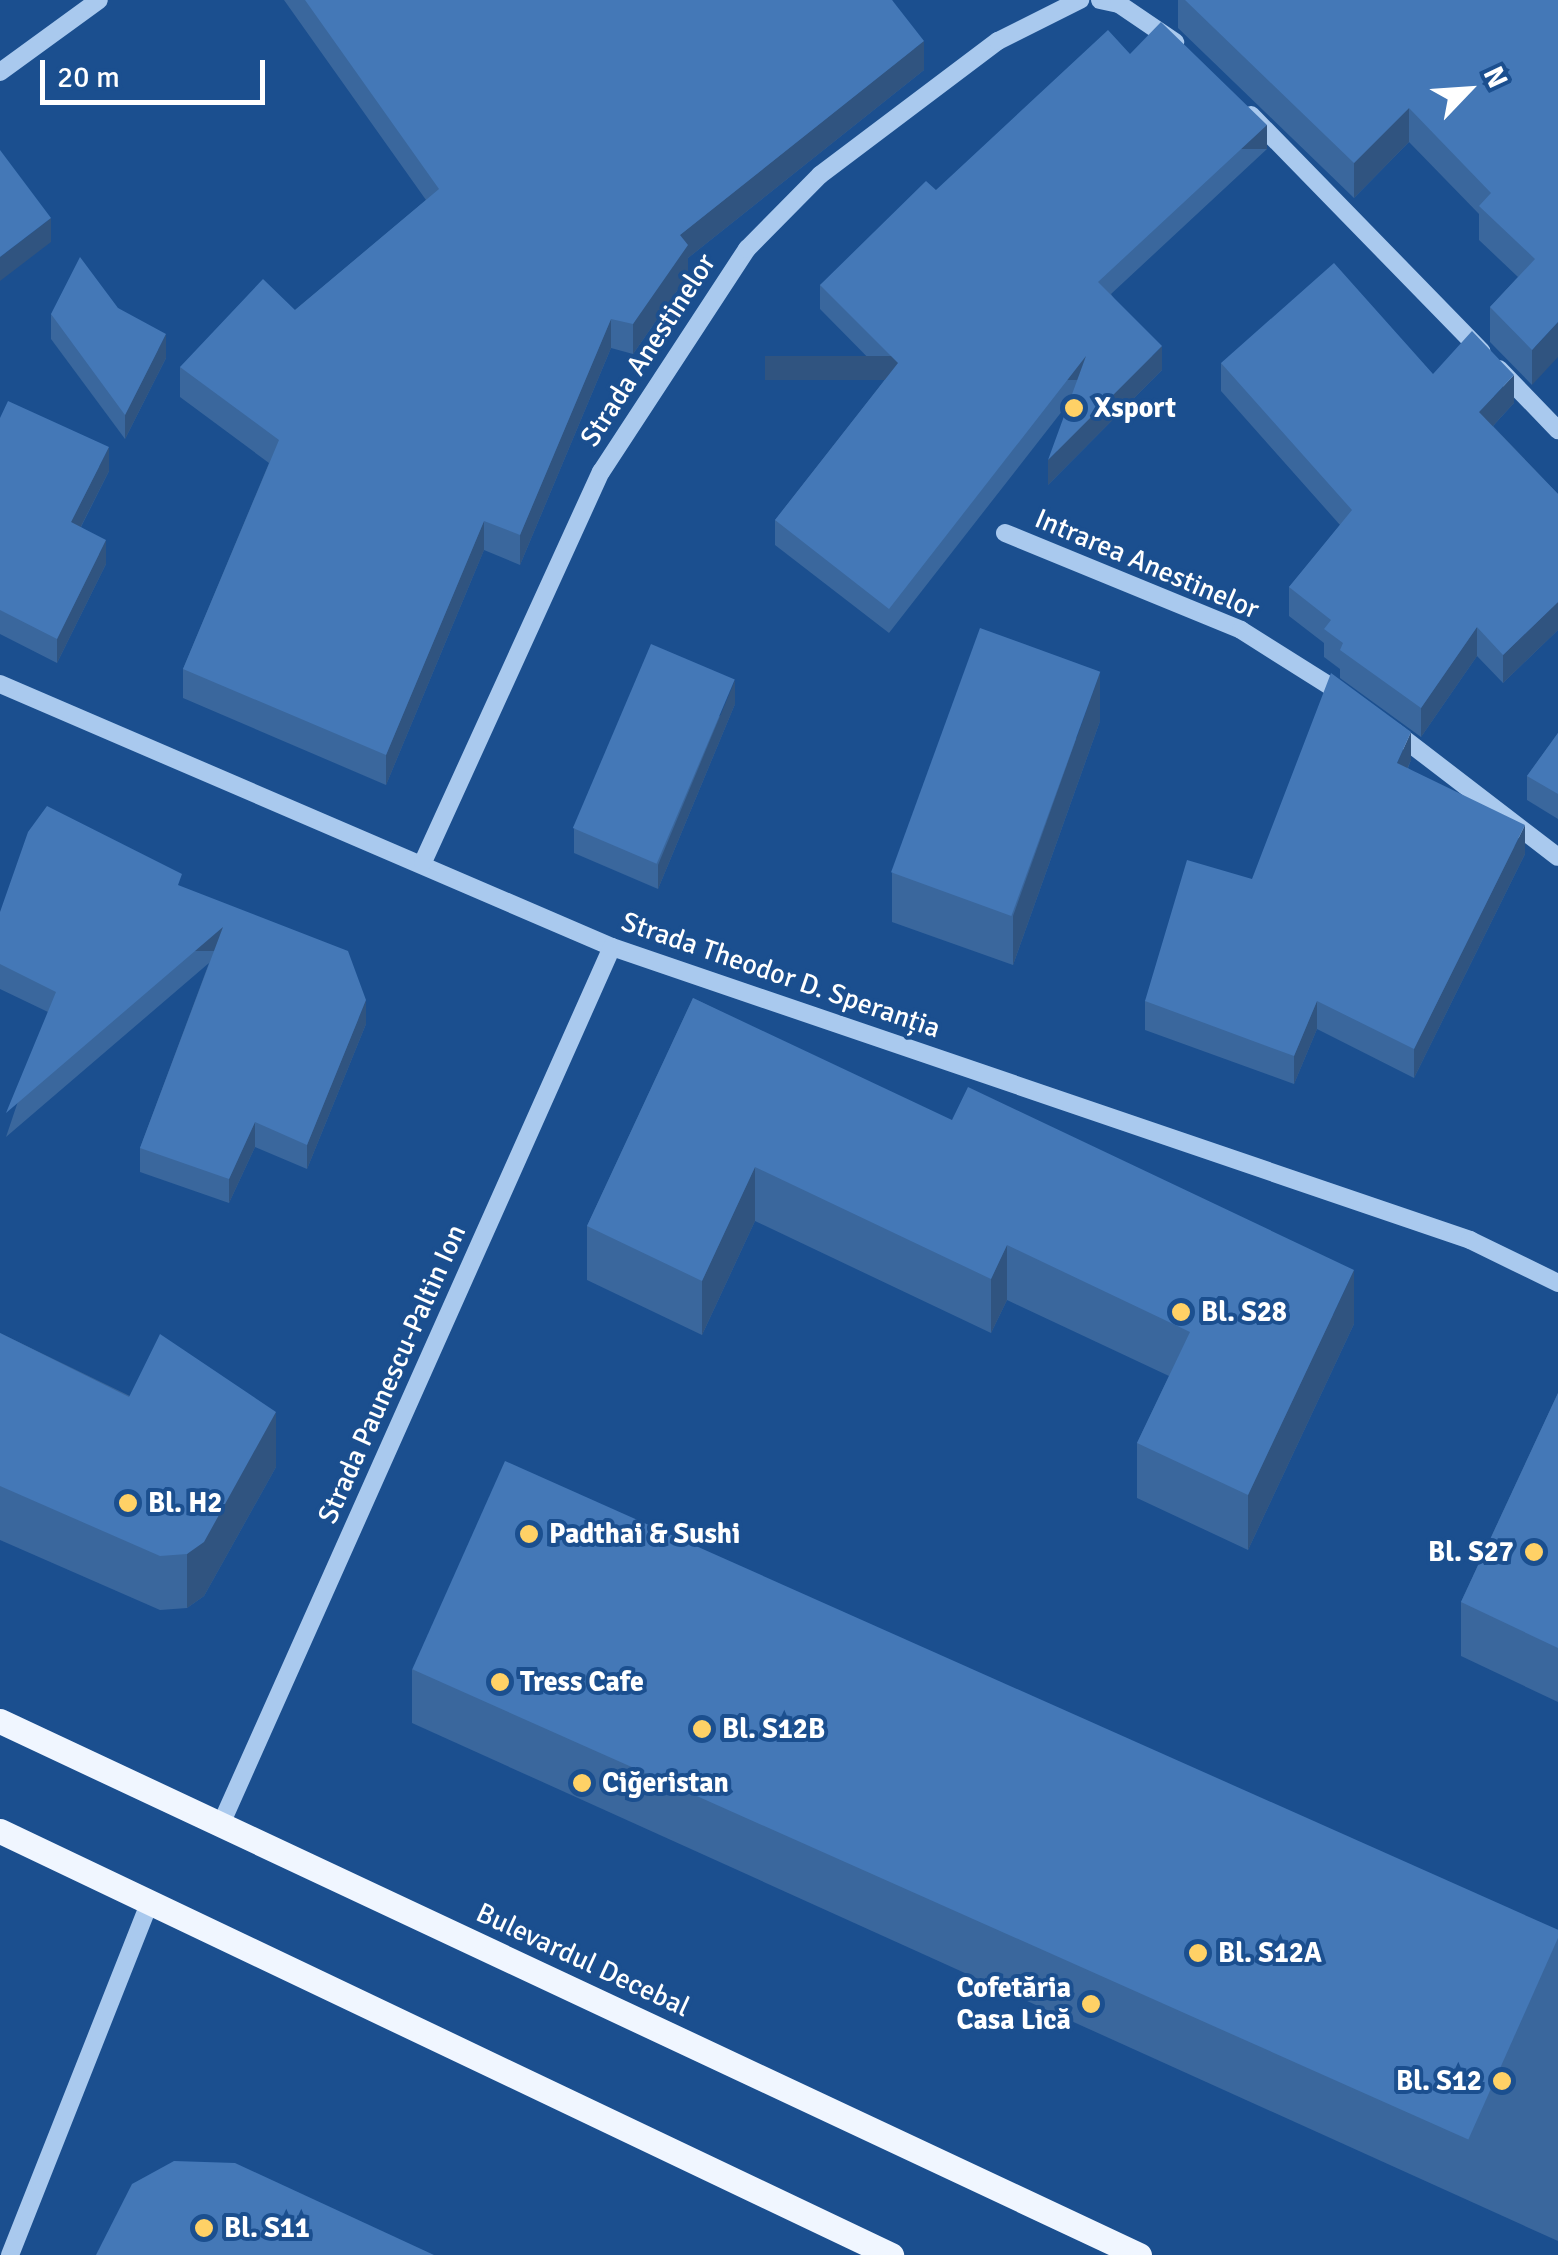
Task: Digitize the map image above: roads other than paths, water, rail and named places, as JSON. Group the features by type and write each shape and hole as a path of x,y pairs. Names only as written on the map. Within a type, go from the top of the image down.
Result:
{"main road":[{"name":"Bulevardul Decebal","path":"0,1721 1139,2255"},
{"path":"0,1831 891,2255"}],"street":[{"path":"0,72 99,0"},
{"name":"Strada Anestinelor","path":"424,862 600,472 747,249 820,175 998,41 1080,0"},
{"path":"1100,0 1160,28 1187,53"},
{"path":"1240,103 1558,430"},
{"name":"Intrarea Anestinelor","path":"1005,533 1240,630 1366,710 1558,857"},
{"name":"Strada Theodor D. Speranția","path":"0,684 424,862 612,946 1470,1240 1558,1283"},
{"name":"Strada Paunescu-Paltin Ion","path":"221,1824 612,946"},
{"path":"10,2255 150,1902"}],"place":[{"name":"Xsport","path":"1074,408"},
{"name":"Bl. S28","path":"1181,1312"},
{"name":"Bl. H2","path":"128,1503"},
{"name":"Padthai & Sushi","path":"529,1534"},
{"name":"Bl. S27","path":"1534,1552"},
{"name":"Tress Cafe","path":"500,1682"},
{"name":"Bl. S12B","path":"702,1729"},
{"name":"Ciğeristan","path":"582,1783"},
{"name":"Bl. S12A","path":"1198,1953"},
{"name":"Cofetăria Casa Lică","path":"1091,2004"},
{"name":"Bl. S12","path":"1502,2081"},
{"name":"Bl. S11","path":"204,2228"}]}
